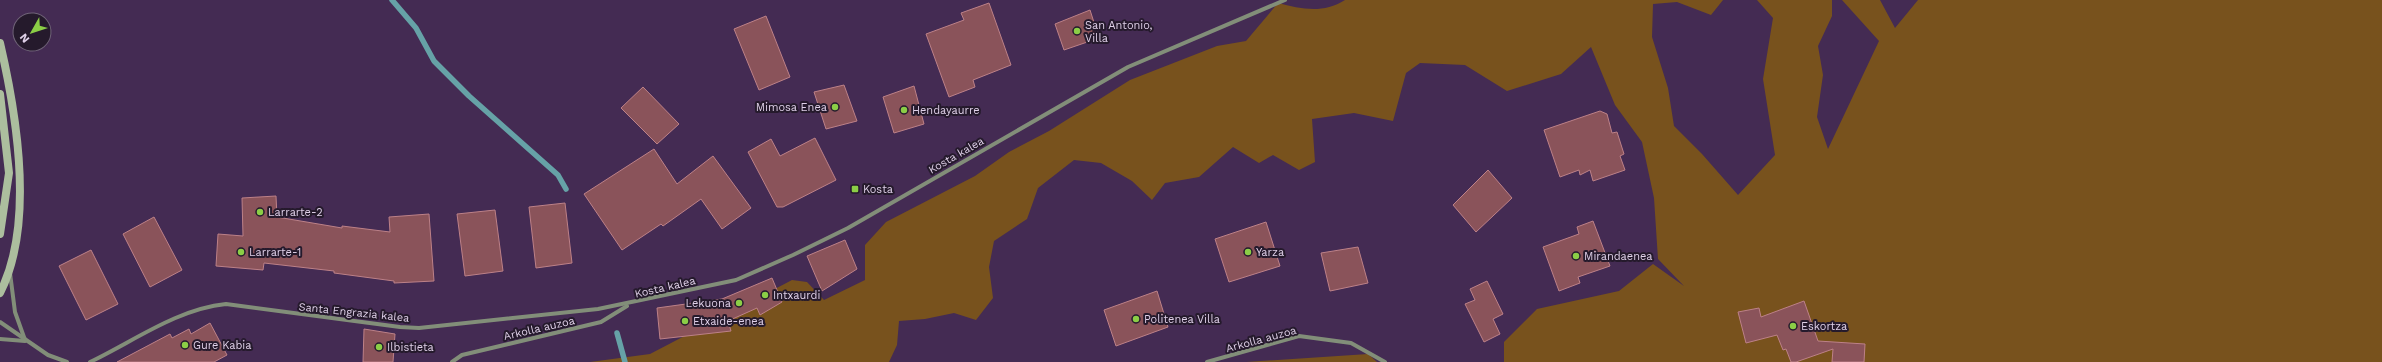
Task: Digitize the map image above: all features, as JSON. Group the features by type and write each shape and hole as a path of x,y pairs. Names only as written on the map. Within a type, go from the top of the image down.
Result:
{"main road":[{"path":"0,43 8,78 19,173 19,222 10,272 0,293"},
{"path":"0,94 9,173 0,234"}],"street":[{"name":"Kosta kalea","path":"628,305 736,280 793,255 848,228 1128,67 1285,0"},
{"path":"10,272 15,312 25,341"},
{"name":"Santa Engrazia kalea","path":"90,362 180,316 204,306 226,304 400,328 419,328 628,305"},
{"name":"Arkolla auzoa","path":"452,362 462,355 601,322 628,305"},
{"path":"0,322 25,341 48,355 67,362"},
{"name":"Arkolla auzoa","path":"1207,362 1299,336 1351,343 1385,362"},
{"path":"0,339 7,338 25,341"}],"shaded area":[{"path":"1345,0 1723,0 1711,15 1677,2 1653,4 1652,37 1668,88 1674,126 1702,154 1738,195 1775,155 1763,79 1773,18 1757,0 1832,0 1832,16 1818,46 1823,75 1817,117 1828,149 1879,41 1842,0 1880,0 1895,28 1918,0 2382,0 2382,362 1504,362 1504,342 1537,309 1619,291 1653,264 1684,286 1658,259 1654,198 1642,142 1615,105 1591,47 1561,74 1507,91 1465,65 1420,63 1406,73 1393,121 1354,113 1312,119 1315,162 1299,170 1273,155 1259,163 1233,147 1199,177 1165,183 1152,200 1132,181 1101,163 1074,160 1038,188 1027,219 994,241 989,267 993,298 976,320 954,313 925,319 899,321 897,345 889,362 590,362 650,354 792,280 807,282 824,300 865,280 865,245 886,222 975,176 1009,152 1049,131 1130,80 1217,46 1246,41 1278,3 1295,7 1320,9"},
{"path":"1368,354 1377,362 1246,362"}],"building":[{"path":"989,3 1011,65 973,80 975,87 949,97 926,34 964,20 961,13"},
{"name":"San Antonio, Villa","path":"1090,10 1099,38 1064,50 1055,24"},
{"path":"766,16 790,77 759,90 734,29"},
{"name":"Mimosa Enea","path":"844,85 857,121 826,129 814,92"},
{"name":"Hendayaurre","path":"914,86 924,124 894,133 883,97"},
{"path":"643,87 679,124 657,144 621,108"},
{"path":"1600,111 1607,114 1612,133 1617,132 1624,154 1620,156 1625,170 1593,181 1590,170 1580,175 1579,170 1560,177 1544,130"},
{"path":"815,138 836,180 783,207 777,207 748,152 771,139 780,156"},
{"path":"654,149 677,184 713,156 751,208 722,229 701,199 663,226 661,224 622,250 584,194"},
{"path":"1488,170 1512,198 1476,232 1453,205"},
{"path":"276,196 277,217 342,228 342,226 390,232 389,217 429,214 434,281 394,283 394,281 334,273 334,271 264,263 263,270 216,266 218,234 243,236 242,198"},
{"path":"565,203 572,263 536,268 529,207"},
{"path":"495,210 503,271 465,276 457,214"},
{"path":"154,217 182,270 150,287 123,234"},
{"name":"Mirandaenea","path":"1593,221 1610,266 1578,277 1580,283 1559,291 1543,247 1579,234 1577,227"},
{"name":"Yarza","path":"1266,222 1280,266 1229,282 1215,239"},
{"path":"845,240 857,269 822,291 807,256"},
{"path":"1358,247 1368,283 1330,291 1321,253"},
{"path":"91,250 118,304 86,320 59,266"},
{"path":"772,278 782,302 760,315 757,308 728,321 731,331 660,339 657,308 722,299"},
{"path":"1487,281 1503,314 1493,319 1500,334 1484,342 1465,304 1475,300 1470,289"},
{"name":"Politenea Villa","path":"1157,291 1168,327 1116,346 1104,310"},
{"path":"1804,301 1818,341 1865,344 1864,362 1832,362 1833,349 1796,362 1791,362 1786,349 1783,350 1777,335 1746,343 1738,312 1759,308 1761,317"},
{"name":"Gure Kabia","path":"210,323 227,355 214,362 117,362 170,334 172,338 189,329 191,334"},
{"name":"Ilbistieta","path":"364,329 395,334 393,362 363,362"}],"waterway":[{"path":"392,0 416,28 434,61 469,96 558,175 566,189"},
{"path":"617,333 625,362"}],"place":[{"name":"San Antonio, Villa","path":"1077,31"},
{"name":"Mimosa Enea","path":"835,107"},
{"name":"Hendayaurre","path":"904,110"},
{"name":"Kosta","path":"855,189"},
{"name":"Larrarte-2","path":"260,212"},
{"name":"Larrarte-1","path":"241,252"},
{"name":"Yarza","path":"1248,252"},
{"name":"Mirandaenea","path":"1576,256"},
{"name":"Intxaurdi","path":"765,295"},
{"name":"Lekuona","path":"739,303"},
{"name":"Politenea Villa","path":"1136,319"},
{"name":"Etxaide-enea","path":"685,321"},
{"name":"Eskortza","path":"1793,326"},
{"name":"Gure Kabia","path":"185,345"},
{"name":"Ilbistieta","path":"379,347"}]}
